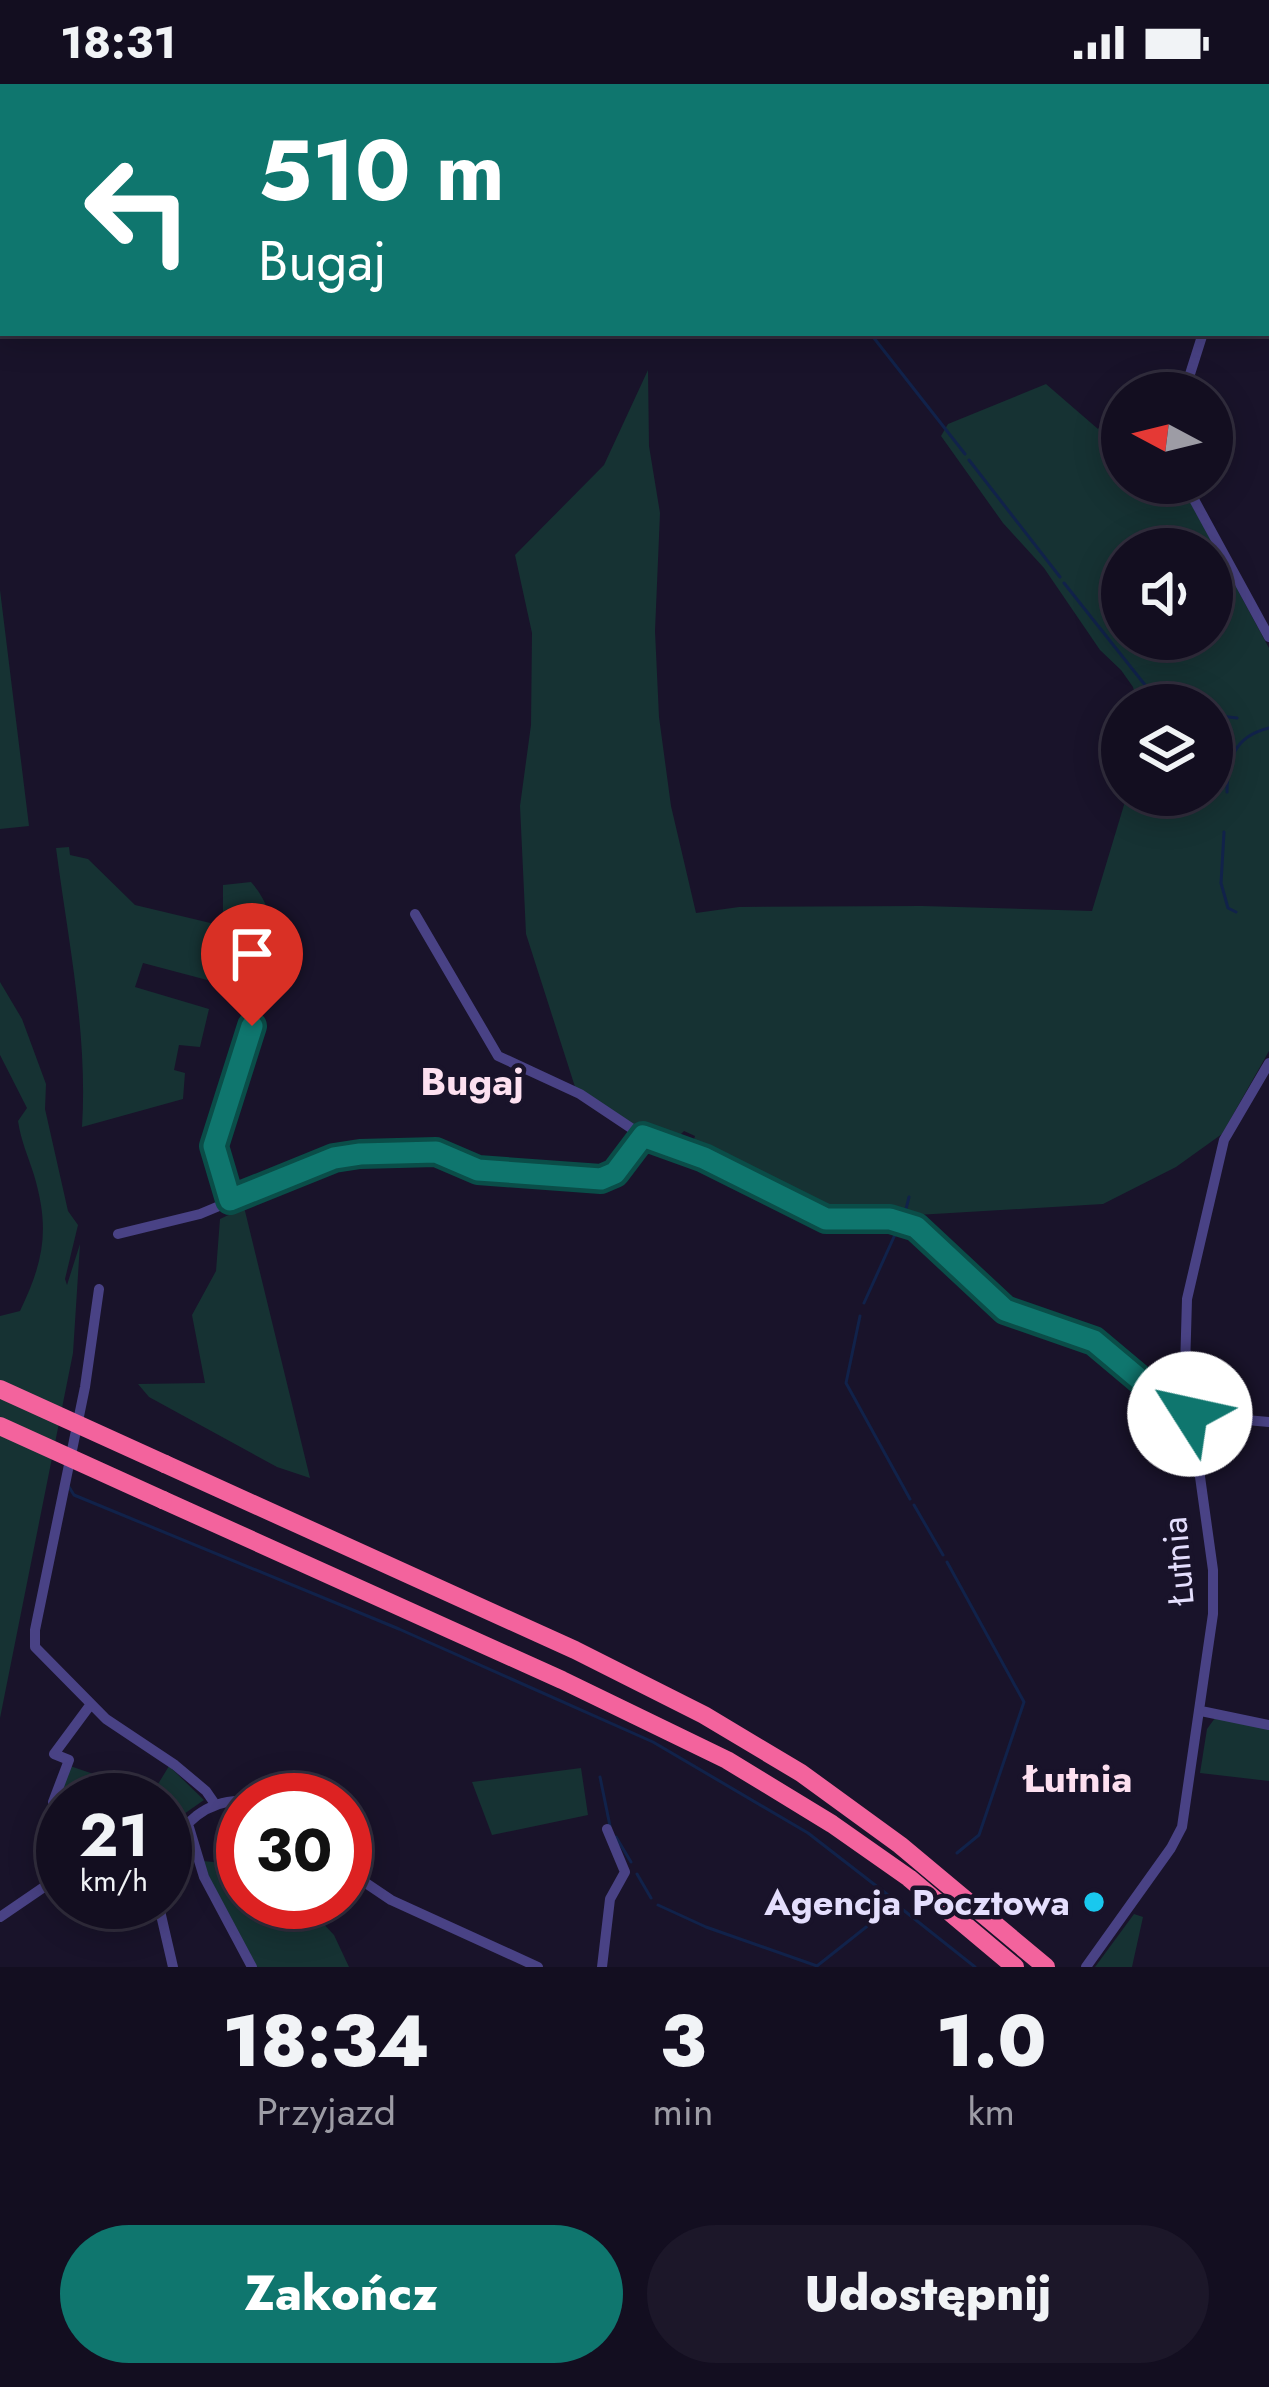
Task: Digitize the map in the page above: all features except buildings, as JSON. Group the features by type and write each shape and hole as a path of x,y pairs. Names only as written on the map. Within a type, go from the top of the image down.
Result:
{"highway":[{"path":"0,1389 574,1650 704,1714 801,1773 900,1845 1046,1967"},
{"path":"0,1426 562,1680 727,1760 832,1823 909,1879 1015,1967"}],"street":[{"path":"1191,372 1202,336"},
{"path":"1196,504 1269,637"},
{"path":"415,914 498,1056 580,1094 643,1136 704,1158 826,1219 890,1219 916,1227 1005,1310 1094,1341 1169,1404 1190,1414 1269,1422"},
{"path":"230,1200 214,1146 252,1026"},
{"name":"Łutnia","path":"1086,1967 1172,1848 1182,1827 1214,1614 1213,1570 1183,1331 1224,1140 1269,1063"},
{"path":"118,1234 185,1219 334,1158 436,1152 478,1170 601,1179 615,1173 643,1136"},
{"path":"99,1289 86,1387 34,1638 43,1659 91,1704 206,1791 215,1804 192,1820"},
{"path":"64,1773 69,1760 54,1754 91,1704"},
{"path":"1201,1712 1269,1725"},
{"path":"602,1967 610,1899 625,1872 607,1829"},
{"path":"192,1836 204,1877 252,1967"},
{"path":"372,1887 538,1967"},
{"path":"0,1917 36,1892"},
{"path":"164,1929 173,1967"}],"green space":[{"path":"648,370 649,446 660,513 655,631 659,717 671,806 696,913 739,907 922,906 1092,911 1121,816 1233,816 1233,684 1131,684 1110,660 1233,660 1233,581 1269,648 1269,1051 1222,1134 1176,1167 1103,1204 826,1216 691,1149 695,1136 684,1131 674,1141 626,1121 576,1090 526,934 520,806 531,725 532,633 515,555 604,465"},
{"path":"1046,384 1098,429 1101,425 1101,504 1191,504 1204,528 1101,528 1101,651 1044,568 1003,523 941,436 948,424"},
{"path":"0,590 29,826 0,829"},
{"path":"69,847 70,855 88,859 135,905 223,926 223,885 251,882 264,901 272,932 271,966 231,956 226,985 143,963 135,987 209,1009 200,1047 179,1045 174,1070 185,1073 183,1099 82,1127 80,1022 56,848"},
{"path":"0,982 22,1019 46,1084 45,1109 68,1211 78,1225 67,1285 80,1244 73,1353 0,1718 0,1316 20,1311 35,1276 43,1229 39,1194 18,1121 27,1108 0,1055"},
{"path":"243,1208 310,1478 277,1467 149,1397 138,1384 205,1383 192,1315 216,1271 220,1219"},
{"path":"1215,1718 1269,1729 1269,1781 1200,1773 1207,1729"},
{"path":"581,1768 588,1815 492,1835 472,1782"},
{"path":"192,1788 204,1800 192,1808"},
{"path":"203,1861 216,1862 216,1894"},
{"path":"1134,1914 1143,1917 1132,1967 1095,1967"},
{"path":"234,1929 328,1929 349,1967 254,1967"}],"waterway":[{"path":"872,336 965,454"},
{"path":"969,460 1060,577"},
{"path":"1064,583 1144,684"},
{"path":"1233,718 1237,718"},
{"path":"1233,757 1248,737 1269,728"},
{"path":"1224,832 1221,883 1228,908 1236,912"},
{"path":"904,1217 909,1197"},
{"path":"864,1303 898,1228"},
{"path":"860,1316 846,1383 910,1499"},
{"path":"69,1487 74,1495 399,1629 653,1742 808,1833 897,1902"},
{"path":"914,1505 943,1555"},
{"path":"947,1562 1024,1702 979,1835 957,1853"},
{"path":"600,1777 610,1826"},
{"path":"616,1837 631,1862"},
{"path":"637,1874 651,1898"},
{"path":"817,1966 899,1901"},
{"path":"658,1905 817,1966"},
{"path":"897,1905 975,1967"}],"place":[{"name":"Agencja Pocztowa","path":"1094,1902"}],"district":[{"name":"Bugaj","path":"472,1081"},
{"name":"Łutnia","path":"1078,1778"}],"route":[{"path":"252,1026 214,1146 230,1200 334,1158 360,1154 436,1152 478,1170 601,1179 615,1173 643,1136 704,1158 826,1219 890,1219 916,1227 1005,1310 1094,1341 1169,1404 1190,1414"}]}
